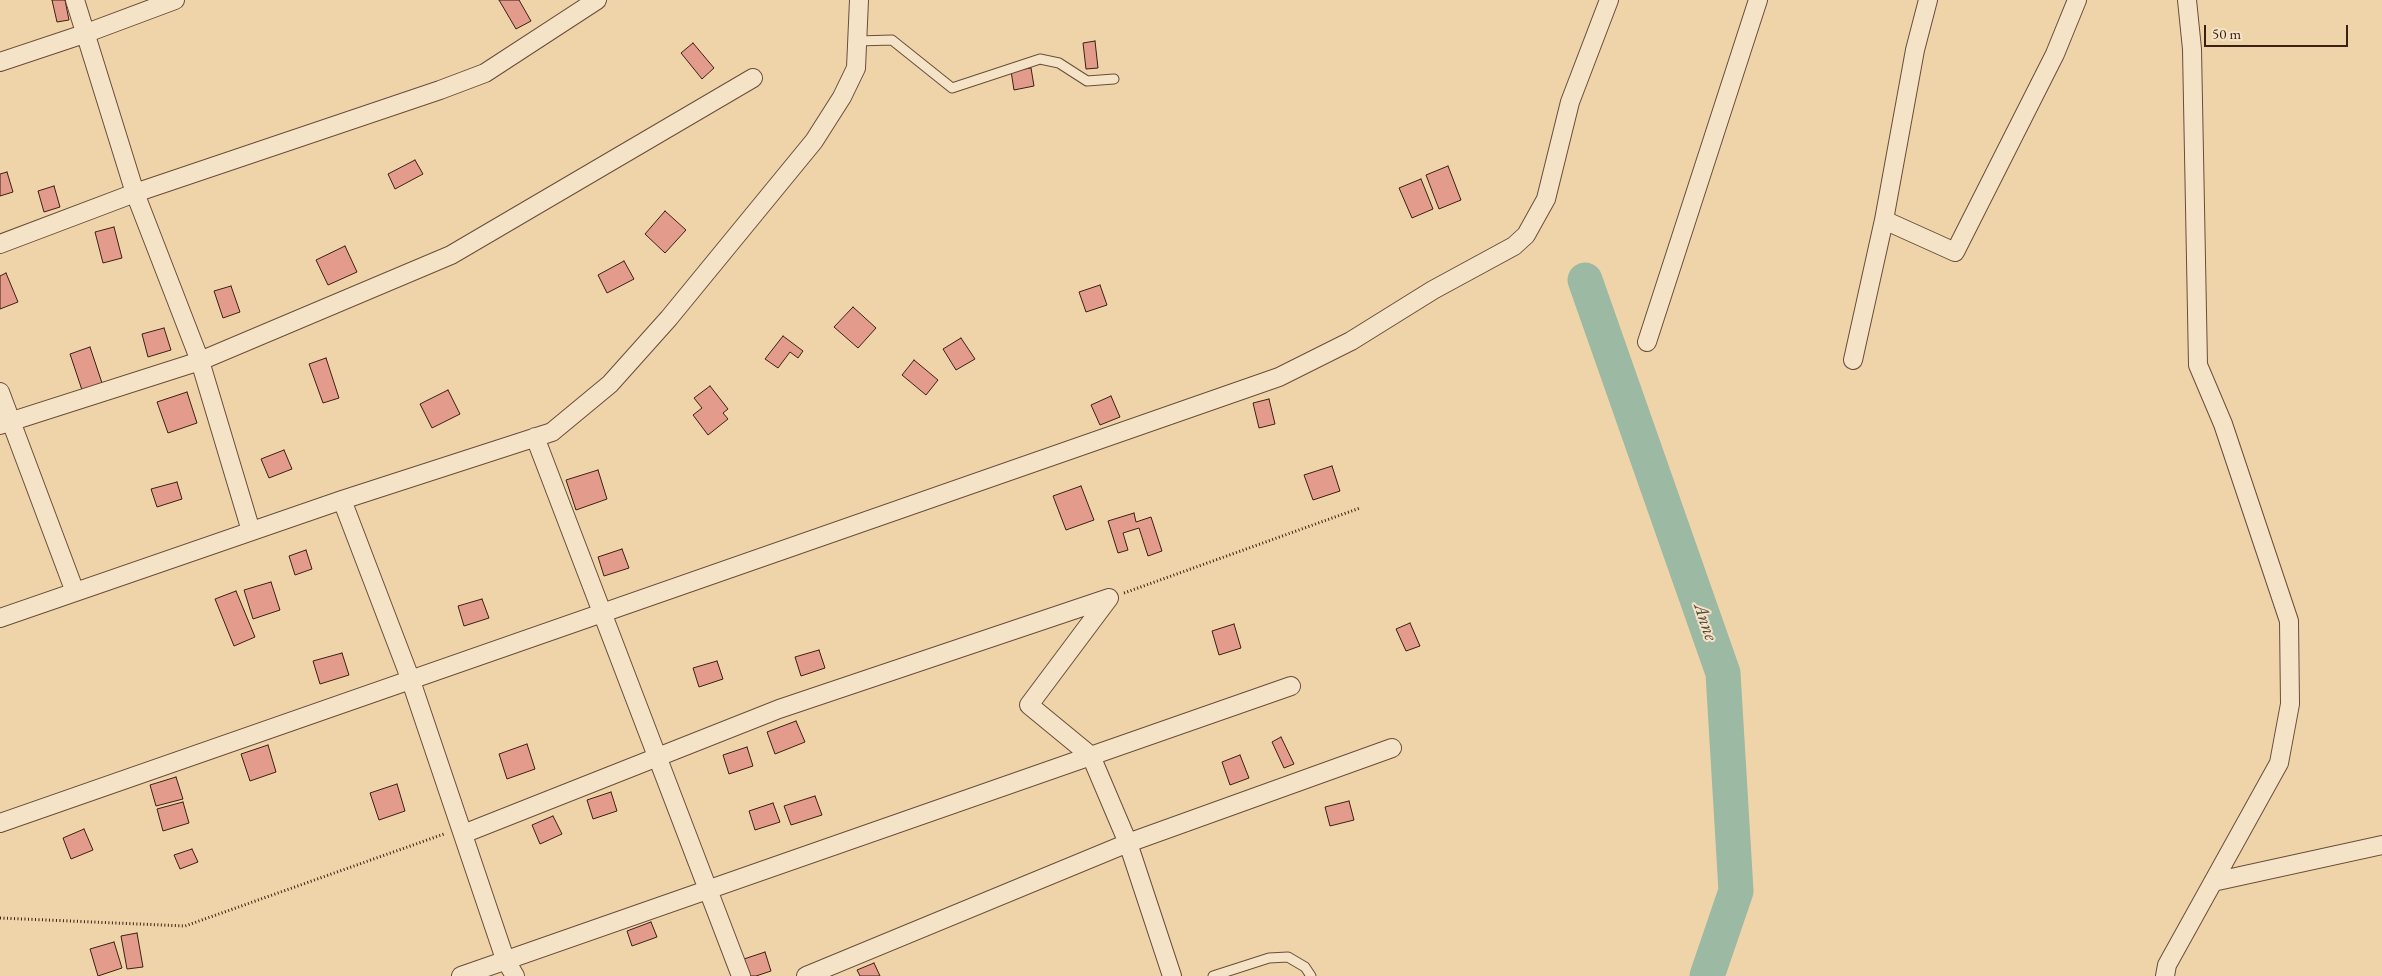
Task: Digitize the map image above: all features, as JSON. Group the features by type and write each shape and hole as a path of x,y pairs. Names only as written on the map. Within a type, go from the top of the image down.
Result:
{"street":[{"path":"76,0 84,34 135,193 200,360 251,531"},
{"path":"0,62 84,34 175,0"},
{"path":"0,244 135,193 485,73 597,0"},
{"path":"0,618 342,500 552,432 610,384 669,318 814,141 842,96 856,68 859,0"},
{"path":"0,822 1279,377 1350,340 1433,290 1514,246 1526,235 1546,199 1570,102 1609,0"},
{"path":"1647,342 1758,0"},
{"path":"1853,360 1884,220 1915,50 1928,0"},
{"path":"1884,220 1955,252 2055,54 2077,0"},
{"path":"2165,976 2166,965 2279,763 2290,704 2289,621 2223,424 2198,365 2193,77 2187,0"},
{"path":"6,422 200,360 451,255 753,78"},
{"path":"0,392 6,422 75,592"},
{"path":"535,437 741,976"},
{"path":"342,500 410,678 505,959 515,976"},
{"path":"462,831 779,709 1109,598"},
{"path":"1109,598 1028,705 1091,756 1128,843 1172,976"},
{"path":"461,976 708,888 1291,686"},
{"path":"806,976 1128,843 1392,748"},
{"path":"2213,882 2382,845"}],"lane":[{"path":"858,41 892,40 952,88 1040,59 1059,63 1087,80 1114,78"},
{"path":"1213,976 1269,958 1288,957 1305,966 1311,976"}],"path":[{"path":"1109,598 1360,508"},
{"path":"0,918 184,926 462,831"}],"building":[{"path":"52,0 65,0 69,20 57,22"},
{"path":"499,0 519,0 531,21 516,29"},
{"path":"1095,41 1098,68 1086,69 1083,43"},
{"path":"693,43 714,68 702,79 681,53"},
{"path":"1031,68 1034,86 1014,90 1011,71"},
{"path":"415,160 423,174 395,189 388,174"},
{"path":"1448,166 1461,200 1439,209 1426,175"},
{"path":"7,172 13,192 0,196 0,174"},
{"path":"1421,179 1433,209 1412,218 1399,188"},
{"path":"54,186 60,207 44,212 38,191"},
{"path":"665,211 686,230 665,253 645,234"},
{"path":"114,227 122,258 103,263 95,232"},
{"path":"345,246 357,272 328,285 316,260"},
{"path":"624,261 634,279 607,293 598,275"},
{"path":"6,273 18,302 0,309 0,276"},
{"path":"1100,285 1107,305 1086,312 1079,292"},
{"path":"231,286 240,312 223,318 214,291"},
{"path":"853,307 876,328 858,348 834,327"},
{"path":"164,328 171,350 148,357 142,334"},
{"path":"783,336 803,351 798,358 790,352 778,368 765,359"},
{"path":"961,338 975,359 956,370 943,349"},
{"path":"90,347 102,383 82,390 70,354"},
{"path":"326,358 339,398 323,403 309,364"},
{"path":"914,360 938,380 926,395 902,375"},
{"path":"710,386 728,409 723,413 728,419 708,435 693,415 702,408 694,398"},
{"path":"448,390 460,414 432,428 420,404"},
{"path":"187,392 197,423 168,433 157,402"},
{"path":"1111,396 1120,417 1100,425 1091,405"},
{"path":"1269,399 1275,424 1259,428 1253,403"},
{"path":"284,450 292,469 269,478 261,459"},
{"path":"1332,466 1340,491 1313,500 1304,475"},
{"path":"598,470 607,499 576,510 566,480"},
{"path":"177,482 182,499 157,507 151,489"},
{"path":"1081,486 1094,520 1066,530 1053,496"},
{"path":"1134,513 1136,522 1151,517 1162,551 1148,556 1139,528 1123,533 1128,550 1118,553 1108,521"},
{"path":"622,549 629,568 604,576 598,557"},
{"path":"306,550 312,569 295,575 289,556"},
{"path":"271,582 280,610 253,619 244,590"},
{"path":"236,591 255,637 234,646 215,599"},
{"path":"482,599 489,618 464,626 458,606"},
{"path":"1410,623 1420,646 1406,651 1396,629"},
{"path":"1234,624 1241,648 1219,655 1212,631"},
{"path":"819,650 825,668 801,676 795,657"},
{"path":"342,653 349,675 320,684 313,661"},
{"path":"717,661 723,679 699,687 693,668"},
{"path":"796,721 805,742 775,754 767,732"},
{"path":"1281,737 1294,764 1284,768 1272,742"},
{"path":"527,744 535,769 507,779 499,754"},
{"path":"268,745 276,772 250,781 241,754"},
{"path":"747,747 753,766 729,774 723,755"},
{"path":"1240,755 1249,778 1230,785 1222,762"},
{"path":"176,777 183,799 156,806 150,785"},
{"path":"397,784 405,811 379,820 370,793"},
{"path":"611,792 617,811 593,819 587,800"},
{"path":"815,796 822,815 791,825 784,806"},
{"path":"1349,801 1354,820 1330,826 1325,807"},
{"path":"183,802 189,823 163,831 157,809"},
{"path":"773,803 780,822 755,830 749,811"},
{"path":"553,816 562,834 540,844 532,825"},
{"path":"84,829 93,850 71,859 63,838"},
{"path":"192,849 198,862 180,869 174,855"},
{"path":"651,922 657,937 632,946 627,931"},
{"path":"137,933 143,967 127,969 121,936"},
{"path":"114,942 122,968 98,976 90,949"},
{"path":"765,952 771,971 756,976 746,976 741,960"},
{"path":"874,963 880,976 860,976 857,970"}],"waterway":[{"name":"Anne","path":"1585,280 1723,673 1736,891 1707,976"}]}
